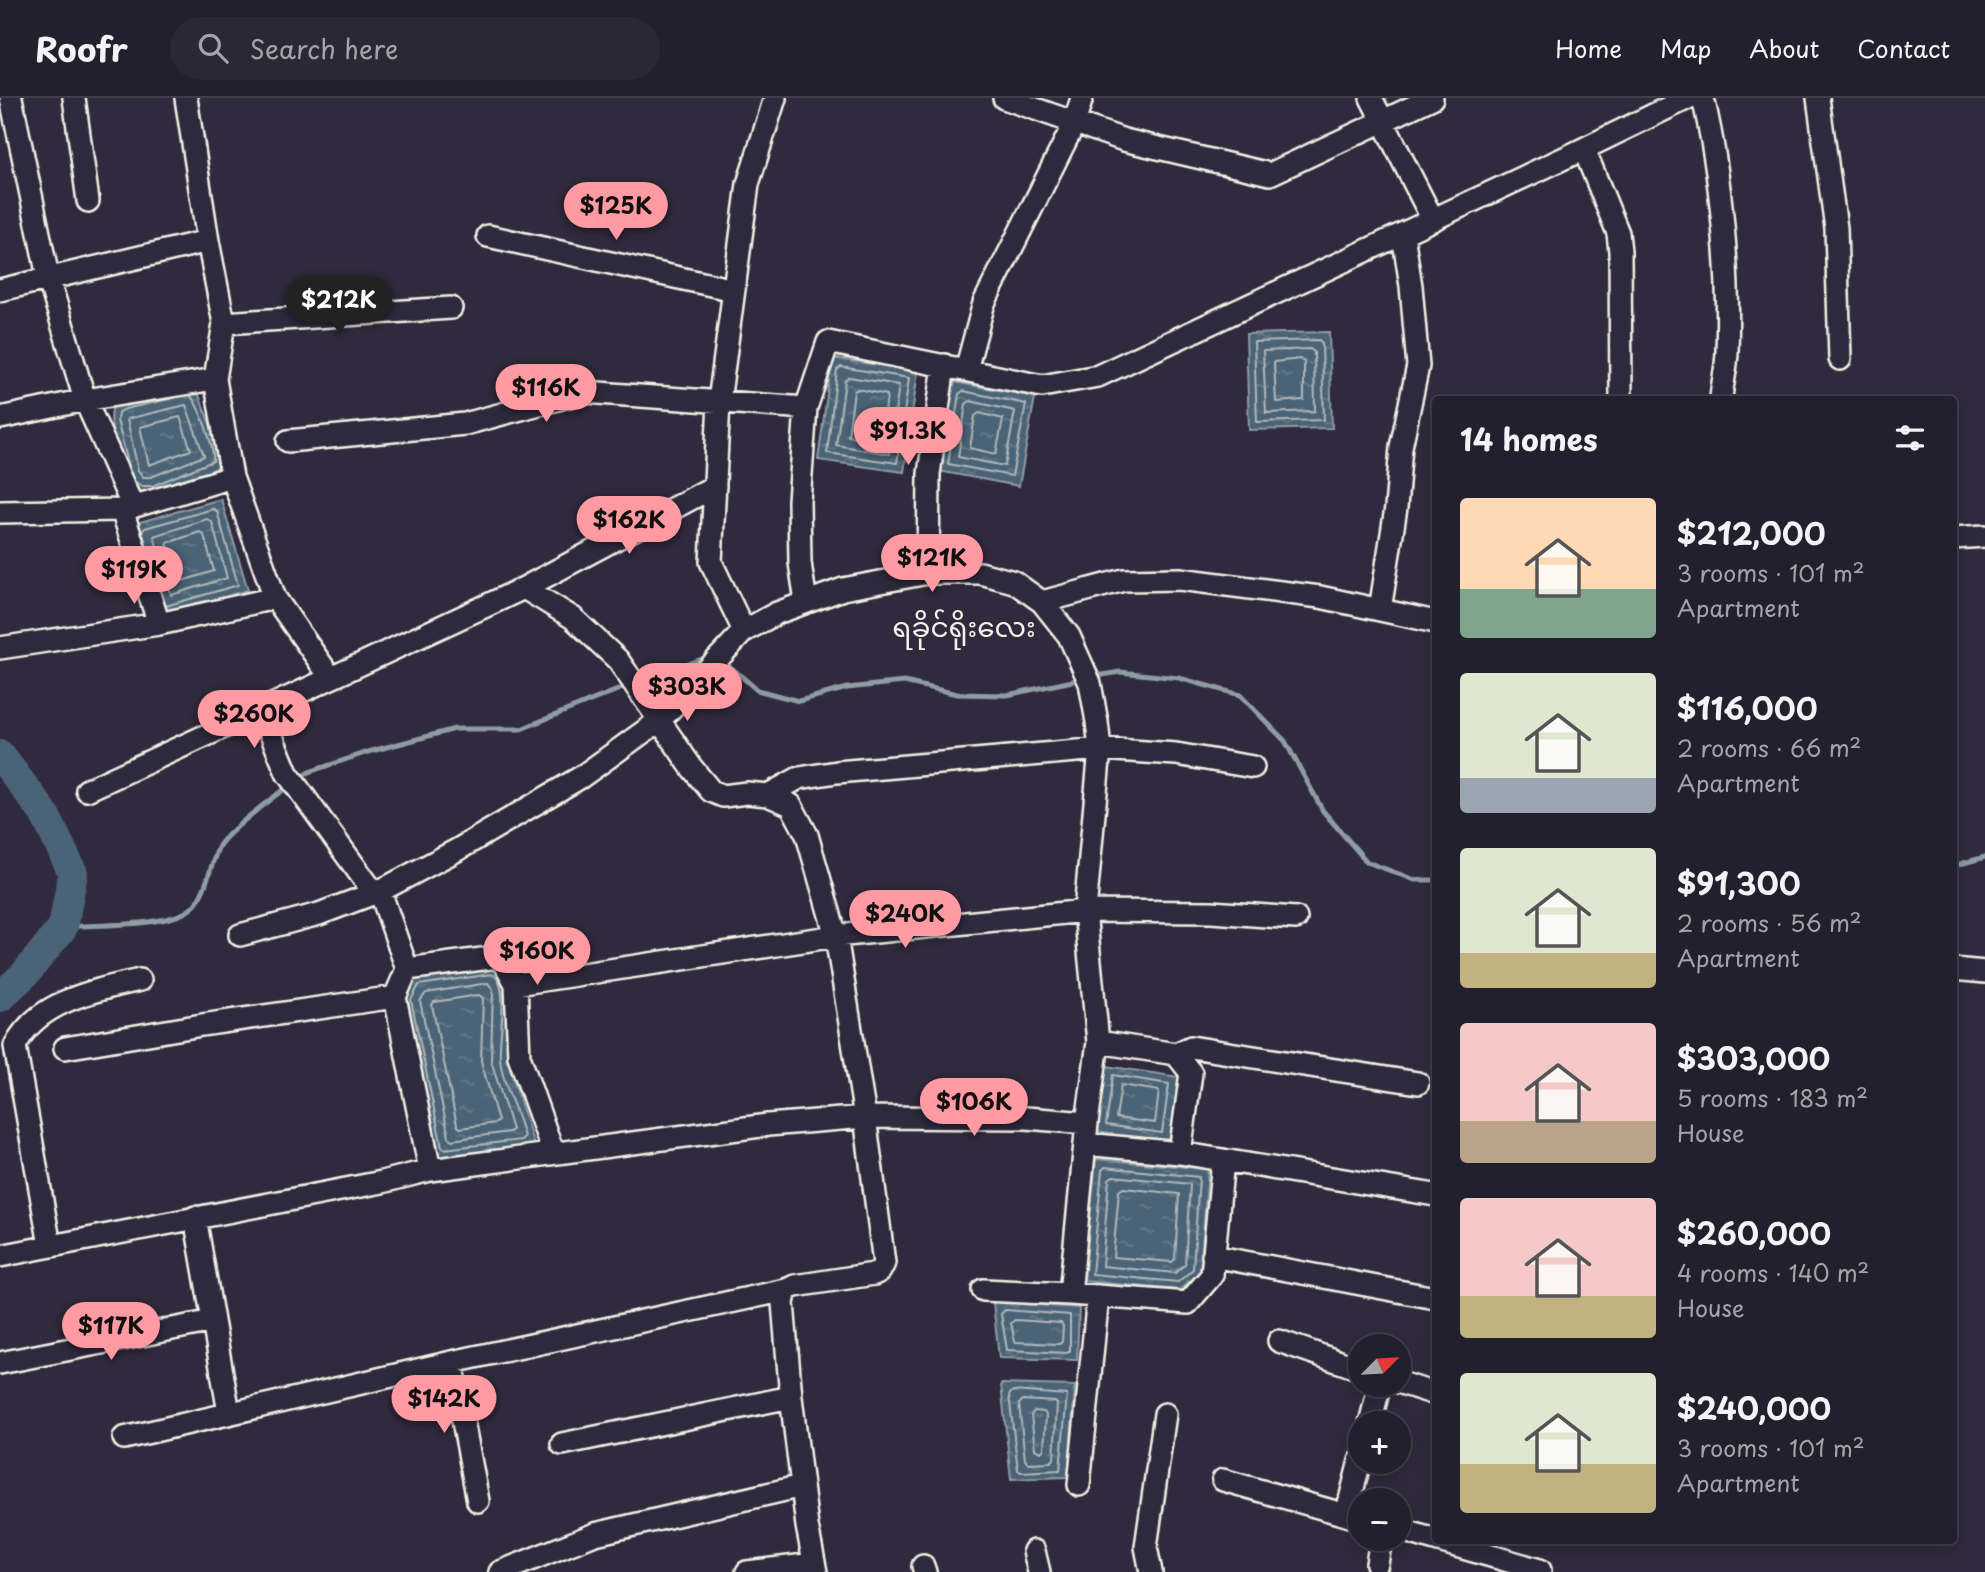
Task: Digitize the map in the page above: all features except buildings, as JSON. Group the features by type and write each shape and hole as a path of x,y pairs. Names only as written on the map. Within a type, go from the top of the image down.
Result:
{"street":[{"path":"10,98 48,277 85,400 127,508 159,624"},
{"path":"74,98 88,201"},
{"path":"186,98 208,241 224,323 215,379 232,477 275,598 331,678"},
{"path":"744,631 711,562 719,402 748,184 775,98"},
{"path":"1004,98 1124,140 1270,174 1432,98"},
{"path":"966,370 984,303 1074,124 1082,98"},
{"path":"1371,98 1433,220"},
{"path":"806,602 800,563 799,501 806,408 828,342 1042,386 1098,376 1688,98"},
{"path":"1703,98 1720,207 1728,310 1727,355 1721,396"},
{"path":"1818,98 1836,228 1840,359"},
{"path":"1584,149 1618,233 1621,396"},
{"path":"1380,610 1396,508 1401,447 1418,366 1403,234"},
{"path":"488,236 734,290"},
{"path":"0,290 208,241"},
{"path":"224,323 451,308"},
{"path":"928,573 929,474 944,365"},
{"path":"0,418 85,400 215,379"},
{"path":"288,441 465,424 584,392 806,408"},
{"path":"0,512 127,508 232,477"},
{"path":"87,790 524,588 715,486"},
{"path":"1957,538 1985,536"},
{"path":"240,935 319,914 377,892 457,850 581,777 660,720 744,631 777,613 843,589 928,573 980,573 1014,582 1042,602 1069,636 1090,683 1100,749 1085,911 1098,1042 1070,1294"},
{"path":"1042,602 1124,580 1180,579 1320,597 1431,621"},
{"path":"124,1438 452,1362 786,1290 794,1286 874,1274 880,1271 884,1263 865,1117 836,936 807,835 791,805 768,795 747,793 723,796 711,791 618,660 573,618 524,588"},
{"path":"0,648 159,624 275,598"},
{"path":"261,710 293,782 377,892 407,969 395,997 430,1170"},
{"path":"768,795 799,778 837,772 1100,749 1176,754 1253,767"},
{"path":"516,984 836,936 1085,911 1211,912 1296,918"},
{"path":"407,969 497,957 505,964 516,984 519,1056 553,1152"},
{"path":"1957,969 1985,972"},
{"path":"50,1246 15,1046 32,1022 64,1003 99,990 140,980"},
{"path":"65,1048 395,997"},
{"path":"1098,1042 1176,1054 1191,1047 1418,1083"},
{"path":"1176,1054 1191,1073 1180,1153"},
{"path":"0,1256 382,1182 430,1170 768,1125 865,1117 1026,1118 1180,1153 1432,1195"},
{"path":"983,1290 1188,1303 1212,1275 1223,1160"},
{"path":"195,1217 229,1413"},
{"path":"1213,1256 1432,1297"},
{"path":"747,1572 815,1568 791,1397 783,1303 786,1290"},
{"path":"1079,1485 1098,1296"},
{"path":"0,1363 213,1321"},
{"path":"1279,1342 1348,1365"},
{"path":"452,1362 478,1501"},
{"path":"1411,1386 1432,1393"},
{"path":"562,1444 791,1397"},
{"path":"1151,1572 1146,1547 1165,1414"},
{"path":"1223,1480 1348,1516"},
{"path":"500,1572 595,1534 802,1486"},
{"path":"1411,1533 1432,1538"},
{"path":"1447,1544 1490,1564 1540,1570"},
{"path":"1034,1551 1039,1572"},
{"path":"1377,1564 1379,1551"}],"water":[{"path":"1329,332 1332,428 1249,430 1246,334"},
{"path":"832,358 918,371 904,472 818,460"},
{"path":"954,382 1035,397 1019,486 938,471"},
{"path":"197,390 221,453 220,464 214,470 169,488 145,492 135,490 127,484 123,474 112,427 112,409 121,403"},
{"path":"221,499 248,590 160,616 133,524"},
{"path":"494,966 509,985 507,1059 534,1145 437,1158 404,999 414,978"},
{"path":"1106,1066 1179,1077 1169,1143 1097,1132"},
{"path":"1096,1159 1208,1169 1200,1273 1179,1290 1084,1281"},
{"path":"993,1302 1079,1308 1077,1360 999,1358"},
{"path":"1001,1384 1075,1386 1068,1477 1011,1479"}],"waterway":[{"path":"639,681 705,658 709,660"},
{"path":"722,664 732,668 757,690 799,701 847,688 904,682 957,694 1007,695 1082,679"},
{"path":"1091,677 1120,672 1179,678 1240,695 1285,741 1323,811 1367,862 1415,880 1432,880"},
{"path":"297,780 309,772 368,752 455,729 521,729 630,685"},
{"path":"0,755 44,813 73,873 63,927 25,974 0,997"},
{"path":"63,927 143,923 186,912 193,907 203,891 219,846 251,814 289,786"},
{"path":"1957,865 1985,857"}],"district":[{"name":"ရခိုင်ရိုးလေး","path":"964,627"}]}
